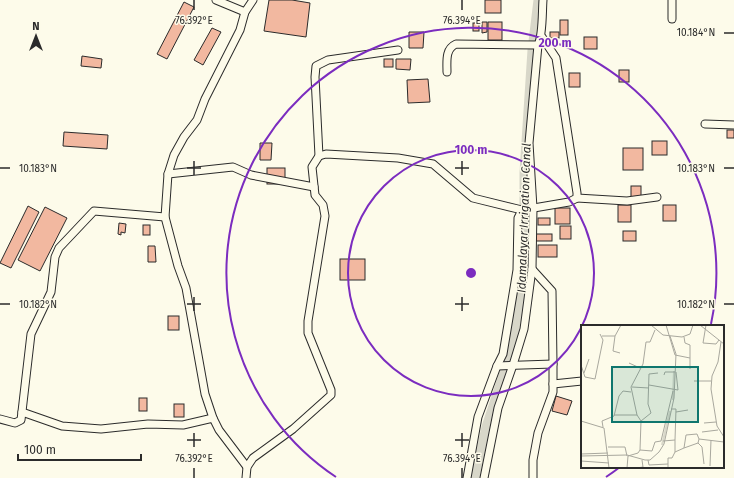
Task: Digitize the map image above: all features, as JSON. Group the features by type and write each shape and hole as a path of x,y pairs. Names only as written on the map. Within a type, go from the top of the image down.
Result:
{"street":[{"path":"216,0 245,12"},
{"path":"247,467 219,430 213,418 205,394 186,288 178,266 165,217 168,174 174,155 184,137 197,120 205,99 240,30 245,12 252,0"},
{"path":"543,0 540,28 542,37 556,58 577,198"},
{"path":"672,0 672,19"},
{"path":"484,478 498,408 524,329 532,269 533,208 529,143 538,45 542,37"},
{"path":"447,72 448,52 451,46 456,44 538,45"},
{"path":"246,478 247,467 253,458 293,429 331,395 331,390 308,333 308,321 325,216 323,205 315,195 312,168 319,156 315,77 316,66 328,60 398,50"},
{"path":"705,124 734,125"},
{"path":"319,156 326,154 398,158 433,164 473,198 522,210 570,202 577,198 627,201 657,198"},
{"path":"168,174 234,167 251,175 314,187"},
{"path":"467,478 478,418 497,366 503,354 509,324 517,265 518,218 522,210"},
{"path":"0,419 19,423 21,420 31,334 51,292 53,282 53,263 59,248 94,211 165,217"},
{"path":"532,269 552,291 553,364 553,392 538,433 533,460 533,478"},
{"path":"497,366 553,364"},
{"path":"553,384 581,381"},
{"path":"22,412 62,426 101,429 148,424 183,425 213,418"}],"building":[{"path":"269,0 292,0 310,3 306,37 264,31"},
{"path":"485,0 501,0 501,13 485,13"},
{"path":"184,2 194,7 167,59 157,54"},
{"path":"560,20 568,20 568,35 560,35"},
{"path":"482,22 487,22 487,32 482,33"},
{"path":"488,22 502,22 502,40 488,40"},
{"path":"473,23 479,23 479,31 473,31"},
{"path":"212,28 221,32 203,65 194,60"},
{"path":"409,32 424,32 423,48 409,48"},
{"path":"550,32 559,32 559,38 550,38"},
{"path":"584,37 597,37 597,49 584,49"},
{"path":"82,56 102,59 101,68 81,66"},
{"path":"384,59 393,59 393,67 384,67"},
{"path":"396,59 411,59 410,70 396,69"},
{"path":"619,70 629,70 629,82 619,82"},
{"path":"569,73 580,73 580,87 569,87"},
{"path":"428,79 430,102 408,103 407,80"},
{"path":"727,130 734,130 734,138 727,138"},
{"path":"64,132 108,135 107,149 63,146"},
{"path":"652,141 667,141 667,155 652,155"},
{"path":"260,143 272,143 271,160 260,160"},
{"path":"623,148 643,148 643,170 623,170"},
{"path":"267,168 285,168 285,184 267,184"},
{"path":"631,186 641,186 641,198 631,198"},
{"path":"618,205 631,205 631,222 618,222"},
{"path":"663,205 676,205 676,221 663,221"},
{"path":"28,206 39,212 11,268 0,263"},
{"path":"45,207 67,218 40,271 18,260"},
{"path":"555,208 570,208 570,224 555,224"},
{"path":"538,218 550,218 550,225 538,225"},
{"path":"119,223 126,224 125,233 121,232 121,235 118,234"},
{"path":"143,225 150,225 150,235 143,235"},
{"path":"560,226 571,226 571,239 560,239"},
{"path":"623,231 636,231 636,241 623,241"},
{"path":"536,234 552,234 552,241 536,241"},
{"path":"538,245 557,245 557,257 538,257"},
{"path":"148,246 155,246 156,262 148,262"},
{"path":"340,259 365,259 365,280 340,280"},
{"path":"168,316 179,316 179,330 168,330"},
{"path":"556,396 572,401 567,415 552,411"},
{"path":"139,398 147,398 147,411 139,411"},
{"path":"174,404 184,404 184,417 174,417"}],"waterway":[{"name":"Idamalayar Irrigation Canal","path":"475,478 486,427 510,354 524,282 524,172 532,50 538,0"}]}
